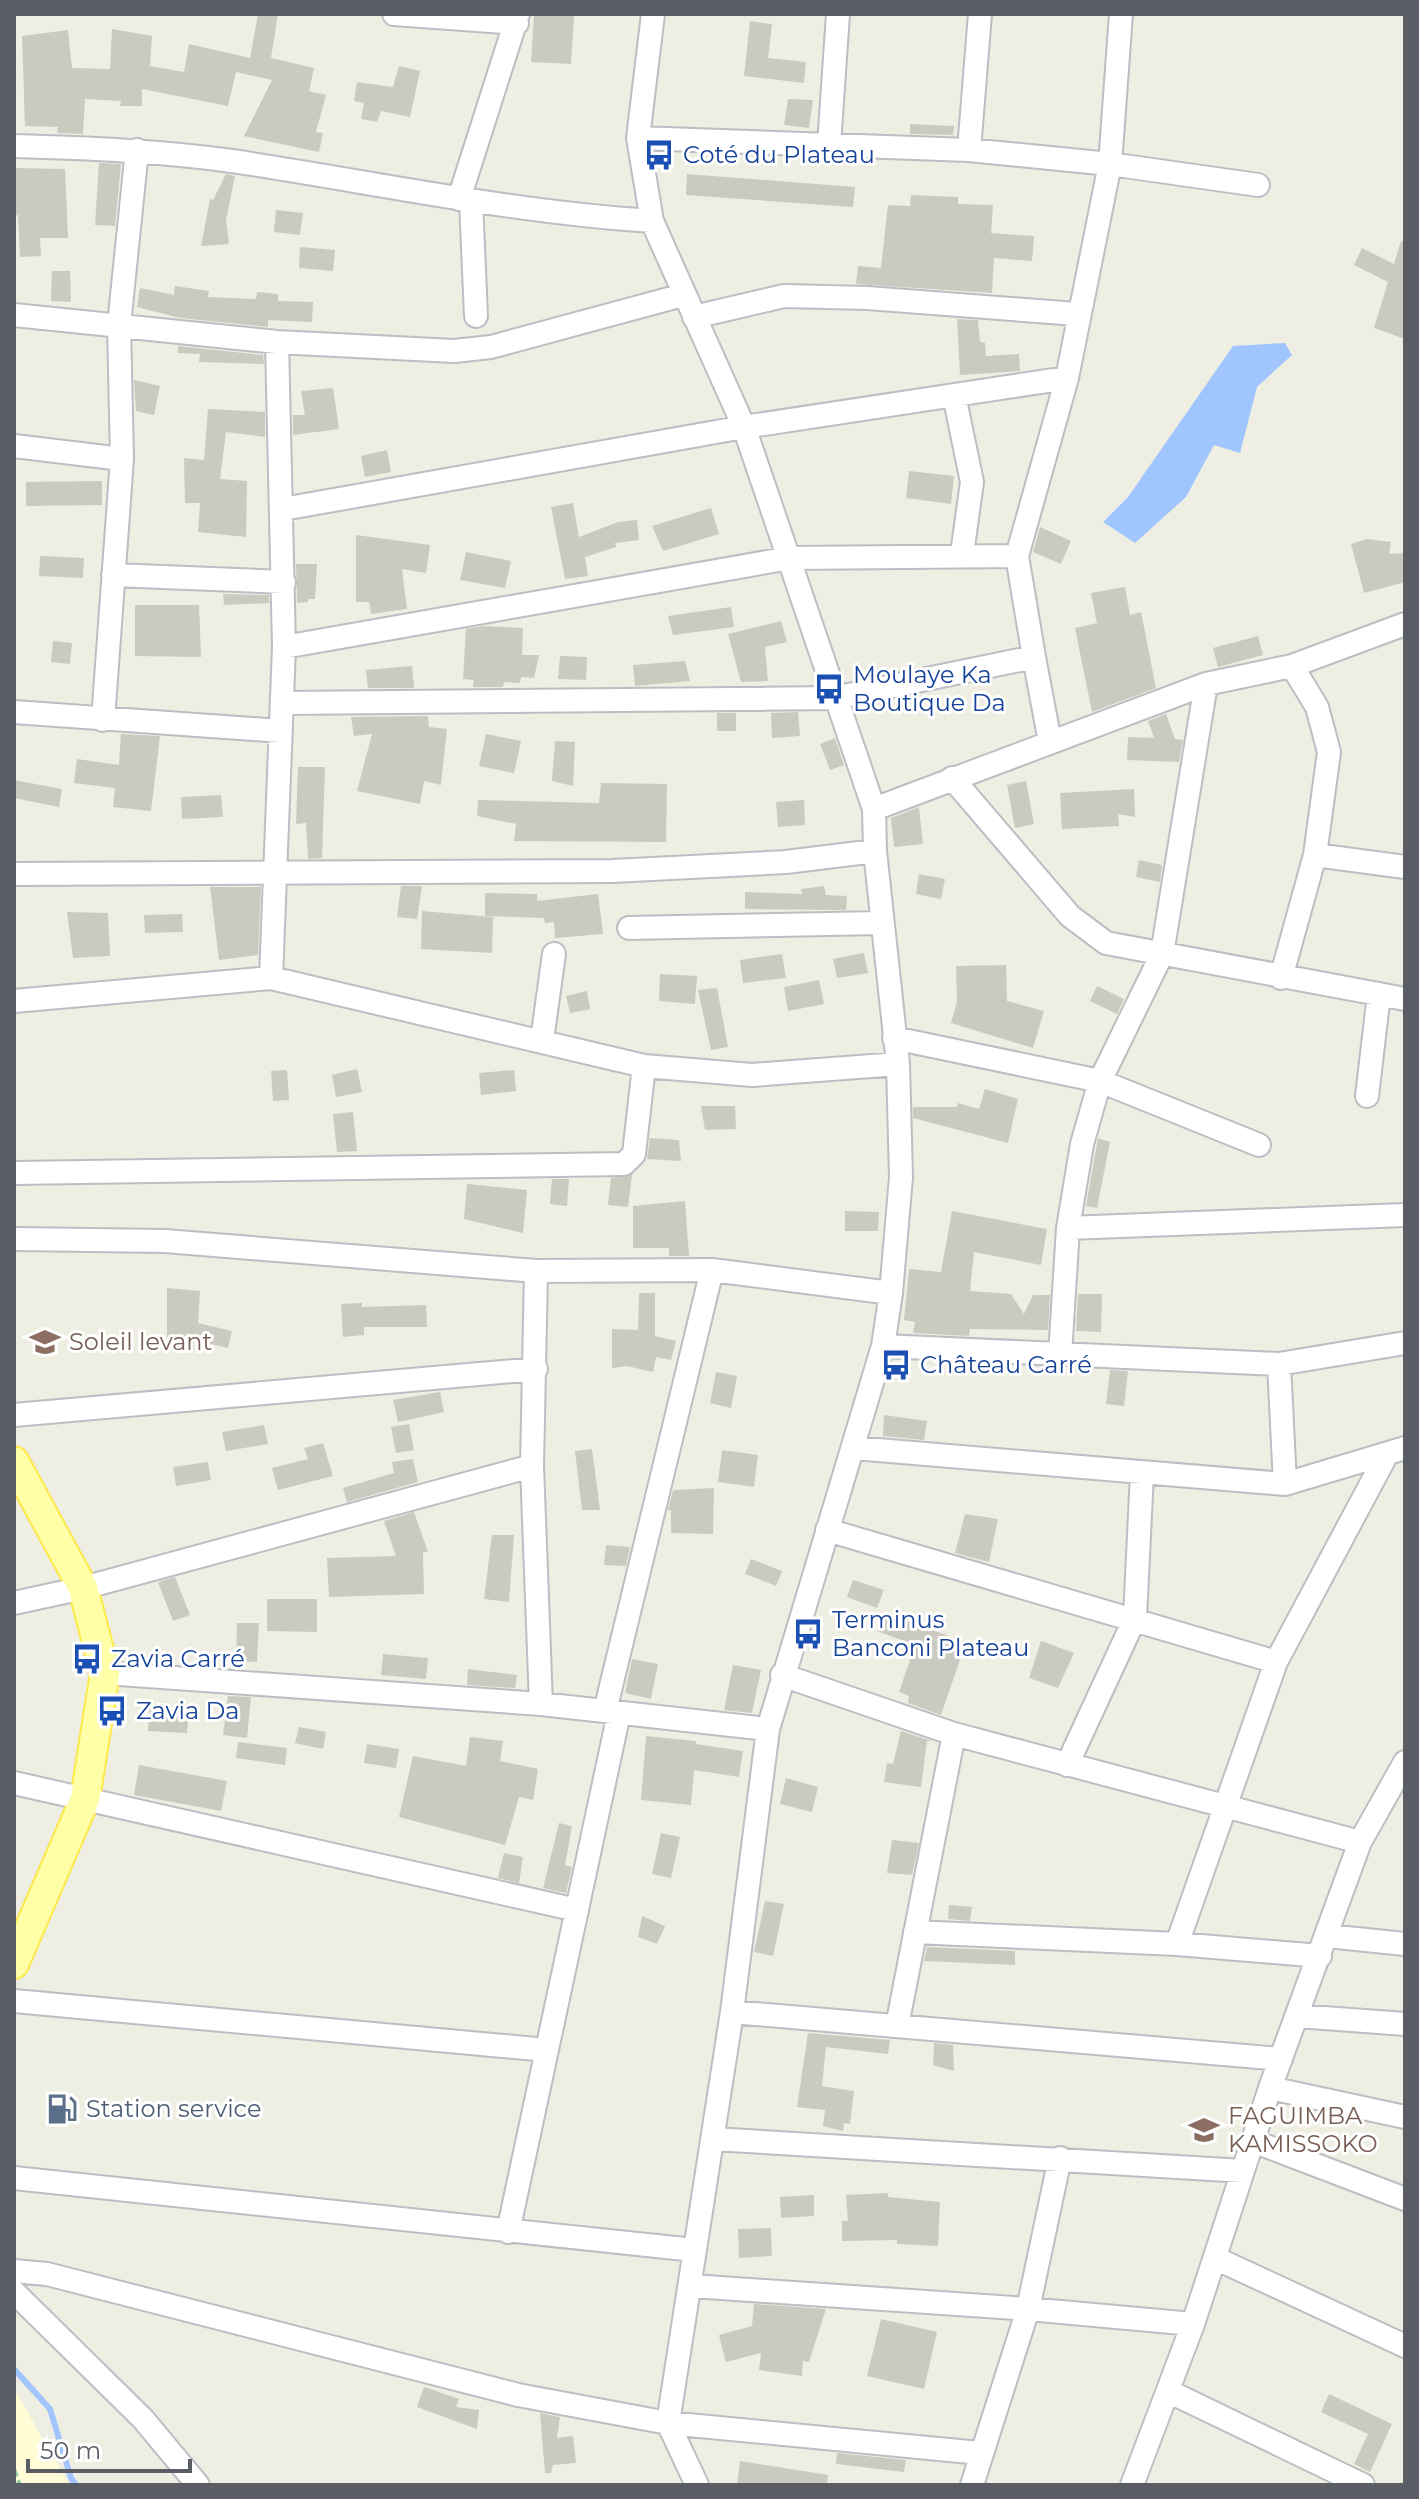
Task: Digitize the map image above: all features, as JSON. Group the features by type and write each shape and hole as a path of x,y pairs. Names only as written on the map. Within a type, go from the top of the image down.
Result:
{"main road":[{"path":"14,1461 83,1588 105,1673 85,1799 14,1964"}],"street":[{"path":"394,14 517,19 465,200 476,316"},
{"path":"653,14 638,138 643,185 652,221 744,427 874,809 875,851 898,1064 901,1177 883,1346 768,1729 732,2012 694,2250 692,2286 668,2423 697,2485"},
{"path":"829,145 838,14"},
{"path":"969,150 980,14"},
{"path":"1050,742 1017,556 1067,378 1077,314 1110,164 1121,14"},
{"path":"638,138 969,150 1110,164 1258,185"},
{"path":"14,146 137,150 231,161 560,215 652,221"},
{"path":"103,720 122,459 119,325 137,150"},
{"path":"14,315 277,342 454,351 491,347 683,295"},
{"path":"694,317 784,296 867,298 1077,314"},
{"path":"271,978 284,647 277,342"},
{"path":"283,509 744,427 1067,378"},
{"path":"954,395 972,482 962,554"},
{"path":"14,446 122,459"},
{"path":"284,647 790,558 962,554 1017,556"},
{"path":"113,575 284,582"},
{"path":"874,809 1206,684 1292,666 1405,624"},
{"path":"282,703 834,698 1034,657"},
{"path":"1281,978 1315,855 1329,752 1317,707 1292,666"},
{"path":"1060,1355 1068,1228 1082,1144 1100,1081 1162,954 1206,684"},
{"path":"14,712 281,731"},
{"path":"952,778 1070,916 1106,943 1405,999"},
{"path":"14,874 613,871 786,862 875,851"},
{"path":"1315,855 1405,867"},
{"path":"629,928 882,923"},
{"path":"542,1040 554,954"},
{"path":"14,1001 271,978 644,1066 752,1075 898,1064"},
{"path":"1367,1096 1379,994"},
{"path":"894,1038 1100,1081 1259,1145"},
{"path":"14,1173 624,1164 634,1154 644,1066"},
{"path":"1068,1228 1405,1215"},
{"path":"14,1239 165,1241 536,1271 712,1270 891,1293"},
{"path":"508,2232 577,1910 612,1712 712,1270"},
{"path":"536,1271 532,1466 541,1704"},
{"path":"883,1346 1279,1364 1405,1343"},
{"path":"1279,1364 1285,1484"},
{"path":"14,1415 536,1369"},
{"path":"854,1448 1285,1484 1396,1451"},
{"path":"1177,1944 1276,1662 1396,1451"},
{"path":"14,1603 83,1588 532,1466"},
{"path":"1067,1765 1135,1618 1142,1473"},
{"path":"827,1530 1135,1618 1276,1662"},
{"path":"105,1673 541,1704 768,1729"},
{"path":"782,1675 954,1734 1360,1842"},
{"path":"897,2026 954,1734"},
{"path":"1132,2485 1193,2324 1270,2088 1360,1842 1395,1800 1405,1762"},
{"path":"14,1783 577,1910"},
{"path":"915,1932 1177,1944 1405,1944"},
{"path":"14,2001 547,2050"},
{"path":"732,2012 1281,2059"},
{"path":"1297,2016 1405,2024"},
{"path":"1270,2088 1405,2117"},
{"path":"713,2139 1243,2171"},
{"path":"1253,2141 1405,2199"},
{"path":"972,2485 1028,2309 1060,2158"},
{"path":"14,2178 694,2250"},
{"path":"1215,2258 1405,2346"},
{"path":"14,2271 47,2274 518,2395 668,2423 980,2453"},
{"path":"692,2286 1028,2309 1193,2324"},
{"path":"14,2292 143,2419 198,2485"},
{"path":"1168,2391 1363,2485"}],"path":[{"path":"14,2469 20,2485"}],"shaded area":[{"path":"14,2388 69,2485 14,2485"}],"water":[{"path":"1285,343 1292,355 1257,387 1240,453 1214,445 1186,497 1135,543 1103,522 1128,497 1233,346"}],"building":[{"path":"258,14 278,14 271,58 314,68 309,91 326,95 316,132 323,133 319,152 244,136 272,80 236,72 228,106 142,89 142,106 120,106 121,101 85,99 83,134 57,133 58,127 25,126 22,36 68,30 72,68 110,69 112,29 152,36 150,66 184,72 189,44 250,58"},
{"path":"534,14 574,14 571,64 531,62"},
{"path":"750,21 772,24 768,58 806,62 804,83 744,76"},
{"path":"399,66 420,71 410,117 381,111 377,122 361,119 364,103 354,101 357,82 393,87"},
{"path":"788,99 813,100 809,128 784,125"},
{"path":"910,124 954,126 953,135 910,134"},
{"path":"99,163 121,164 115,226 95,225"},
{"path":"14,168 65,169 68,238 40,238 41,256 20,257 18,215 14,216"},
{"path":"226,174 235,176 226,220 229,244 201,246 210,199 213,200"},
{"path":"687,174 855,187 853,207 686,195"},
{"path":"911,195 958,197 958,204 993,205 991,233 1034,236 1032,261 994,258 992,293 856,284 858,266 881,268 888,205 910,206"},
{"path":"276,210 303,213 300,235 274,232"},
{"path":"1401,241 1405,242 1405,339 1374,328 1388,282 1354,265 1362,248 1394,264"},
{"path":"300,247 335,250 333,271 299,268"},
{"path":"52,271 70,271 71,302 51,301"},
{"path":"175,286 209,291 208,297 256,299 257,292 278,294 278,301 313,302 312,322 268,320 268,327 180,318 137,307 140,288 174,295"},
{"path":"957,319 978,320 980,342 985,343 986,356 1019,354 1020,371 960,375"},
{"path":"178,346 263,355 264,364 199,362 200,354 178,353"},
{"path":"134,380 160,386 154,415 136,411"},
{"path":"333,388 339,429 293,435 293,415 305,415 301,391"},
{"path":"208,409 265,412 265,437 226,432 220,479 247,481 246,537 198,532 200,503 185,503 184,458 204,460"},
{"path":"387,450 391,472 365,477 361,456"},
{"path":"909,471 954,476 951,504 906,498"},
{"path":"102,481 102,505 26,506 26,482"},
{"path":"573,503 579,537 618,522 637,520 639,540 615,543 616,547 585,557 588,576 565,579 551,507"},
{"path":"711,508 719,534 663,551 652,526"},
{"path":"1040,527 1071,541 1061,564 1033,552"},
{"path":"356,535 430,545 426,573 402,569 407,609 371,614 369,602 356,602"},
{"path":"1367,539 1391,542 1389,554 1405,553 1405,582 1364,593 1351,544"},
{"path":"466,552 511,561 505,588 460,580"},
{"path":"40,556 84,558 83,578 39,576"},
{"path":"296,564 317,564 315,599 308,599 308,602 297,603"},
{"path":"1125,587 1130,615 1141,612 1156,688 1092,712 1075,628 1097,623 1091,593"},
{"path":"223,594 269,595 269,603 224,605"},
{"path":"135,605 199,605 201,657 135,656"},
{"path":"731,607 734,627 673,635 668,616"},
{"path":"781,621 787,642 765,647 768,681 741,682 728,634"},
{"path":"483,626 523,628 522,655 539,655 534,678 521,677 520,683 504,682 503,687 473,687 474,680 463,679 466,629"},
{"path":"1258,636 1263,655 1218,667 1213,648"},
{"path":"53,641 72,643 70,664 51,662"},
{"path":"560,656 587,657 586,680 558,679"},
{"path":"685,661 690,681 635,686 633,665"},
{"path":"412,666 414,688 368,688 366,670"},
{"path":"798,712 800,736 772,738 771,713"},
{"path":"717,713 736,713 736,731 717,731"},
{"path":"1166,714 1175,739 1183,740 1179,762 1127,760 1128,737 1154,738 1148,721"},
{"path":"428,716 429,727 447,729 441,785 424,781 420,804 357,791 372,734 354,736 351,717"},
{"path":"121,734 160,736 151,811 113,807 115,788 74,783 77,759 119,765"},
{"path":"486,734 521,741 514,773 479,766"},
{"path":"835,738 844,765 830,770 820,744"},
{"path":"555,741 575,742 573,786 552,781"},
{"path":"298,767 325,767 322,858 308,859 306,823 296,824"},
{"path":"14,780 62,789 59,807 14,798"},
{"path":"1026,781 1034,824 1015,828 1007,785"},
{"path":"601,783 667,784 666,842 514,841 516,824 477,816 478,800 599,803"},
{"path":"1134,789 1135,817 1118,814 1119,826 1062,829 1060,793"},
{"path":"221,795 223,817 182,819 181,797"},
{"path":"804,800 805,825 778,827 776,802"},
{"path":"919,807 923,844 894,847 891,818"},
{"path":"1139,860 1162,865 1160,882 1136,877"},
{"path":"919,874 945,879 941,899 916,894"},
{"path":"401,886 422,886 417,919 397,917"},
{"path":"824,886 826,895 847,896 846,910 745,909 745,892 802,894 801,889"},
{"path":"210,887 261,887 258,955 219,960"},
{"path":"485,893 537,894 537,901 598,894 603,934 555,938 554,922 545,923 544,918 485,916"},
{"path":"422,911 493,917 492,953 421,949"},
{"path":"67,912 108,913 110,956 73,958"},
{"path":"182,914 183,932 145,933 144,915"},
{"path":"864,953 868,973 837,978 833,959"},
{"path":"782,954 786,978 743,983 740,960"},
{"path":"1006,965 1007,1001 1044,1011 1033,1048 951,1023 957,1002 956,966"},
{"path":"660,974 697,976 695,1004 659,1001"},
{"path":"819,980 824,1004 788,1011 784,987"},
{"path":"1097,986 1124,999 1117,1014 1090,1001"},
{"path":"717,988 728,1047 711,1050 698,990"},
{"path":"587,991 590,1009 570,1013 566,996"},
{"path":"357,1069 362,1092 336,1097 332,1075"},
{"path":"287,1070 289,1100 273,1101 271,1071"},
{"path":"514,1070 516,1091 481,1095 479,1073"},
{"path":"985,1089 1018,1099 1008,1143 913,1118 913,1107 957,1107 958,1103 979,1109"},
{"path":"701,1106 735,1106 736,1129 705,1130"},
{"path":"353,1112 357,1151 337,1152 333,1114"},
{"path":"650,1138 679,1140 681,1161 647,1159"},
{"path":"1098,1138 1110,1142 1097,1208 1086,1206"},
{"path":"632,1175 628,1207 608,1205 611,1178"},
{"path":"552,1179 569,1179 567,1206 550,1204"},
{"path":"467,1184 527,1190 523,1233 464,1219"},
{"path":"685,1201 689,1256 669,1256 669,1248 633,1248 633,1206"},
{"path":"845,1211 879,1212 878,1231 845,1231"},
{"path":"952,1211 1047,1229 1041,1265 974,1252 970,1291 1011,1294 1024,1314 1033,1295 1050,1295 1048,1330 970,1329 969,1336 913,1333 915,1322 904,1320 909,1269 941,1272"},
{"path":"167,1288 200,1291 198,1323 232,1331 228,1348 194,1340 194,1350 167,1349"},
{"path":"639,1293 655,1293 655,1336 676,1341 671,1360 656,1357 653,1372 627,1366 612,1368 612,1329 638,1330"},
{"path":"1078,1294 1102,1294 1101,1332 1076,1331"},
{"path":"362,1303 362,1307 426,1305 427,1327 364,1327 364,1335 343,1337 341,1304"},
{"path":"1110,1370 1128,1371 1124,1406 1106,1404"},
{"path":"716,1372 737,1376 731,1408 710,1403"},
{"path":"440,1392 444,1412 398,1422 393,1400"},
{"path":"884,1415 927,1421 924,1440 883,1436"},
{"path":"409,1424 414,1450 396,1453 391,1427"},
{"path":"264,1425 268,1444 226,1451 222,1432"},
{"path":"323,1443 333,1476 278,1490 272,1468 308,1459 304,1448"},
{"path":"592,1449 600,1510 582,1510 575,1451"},
{"path":"722,1450 758,1455 754,1487 718,1482"},
{"path":"413,1459 418,1482 347,1502 343,1488 394,1473 392,1462"},
{"path":"208,1462 211,1480 176,1486 173,1467"},
{"path":"714,1488 713,1534 671,1533 671,1510 668,1510 673,1490"},
{"path":"414,1512 428,1552 423,1552 424,1594 329,1597 327,1558 396,1556 384,1521"},
{"path":"965,1514 998,1519 989,1562 955,1553"},
{"path":"492,1535 514,1535 509,1602 484,1599"},
{"path":"606,1545 630,1547 626,1566 604,1565"},
{"path":"751,1559 782,1571 776,1586 745,1574"},
{"path":"175,1577 190,1615 173,1621 158,1582"},
{"path":"853,1580 884,1590 877,1608 847,1597"},
{"path":"267,1599 317,1599 317,1632 267,1631"},
{"path":"884,1613 966,1642 941,1715 908,1703 909,1696 899,1692 915,1645 877,1631"},
{"path":"237,1623 259,1623 257,1662 236,1661"},
{"path":"1041,1641 1074,1653 1058,1688 1029,1678"},
{"path":"383,1654 428,1658 426,1679 381,1675"},
{"path":"632,1659 658,1664 651,1699 625,1693"},
{"path":"733,1665 761,1670 752,1713 724,1710"},
{"path":"468,1669 517,1675 515,1688 467,1685"},
{"path":"228,1696 251,1697 247,1738 223,1735"},
{"path":"150,1708 189,1711 187,1733 148,1731"},
{"path":"299,1727 326,1732 323,1749 295,1743"},
{"path":"901,1731 932,1741 927,1741 921,1787 884,1782 887,1763 893,1764"},
{"path":"646,1736 696,1741 696,1744 743,1751 739,1777 694,1770 691,1805 641,1800"},
{"path":"470,1737 503,1741 500,1761 538,1769 533,1800 519,1797 505,1845 399,1817 413,1756 466,1766"},
{"path":"238,1742 287,1748 285,1765 236,1758"},
{"path":"367,1744 399,1749 396,1768 364,1763"},
{"path":"139,1765 227,1781 221,1811 134,1795"},
{"path":"786,1778 818,1787 812,1812 780,1804"},
{"path":"559,1823 572,1826 565,1865 572,1867 566,1893 543,1888"},
{"path":"661,1833 680,1837 671,1878 652,1874"},
{"path":"892,1840 919,1843 912,1875 887,1873"},
{"path":"504,1853 523,1857 519,1883 498,1878"},
{"path":"765,1901 784,1904 773,1956 754,1952"},
{"path":"949,1905 972,1907 970,1921 948,1919"},
{"path":"642,1916 665,1926 657,1944 638,1937"},
{"path":"927,1947 1015,1951 1015,1965 924,1961"},
{"path":"808,2033 890,2040 888,2054 826,2047 822,2086 854,2091 850,2124 844,2123 843,2131 823,2126 825,2110 797,2107"},
{"path":"934,2043 953,2045 954,2071 933,2065"},
{"path":"888,2193 888,2197 940,2202 938,2246 897,2244 897,2240 842,2241 842,2221 848,2221 846,2195"},
{"path":"814,2195 814,2216 781,2218 780,2197"},
{"path":"771,2228 772,2256 739,2258 738,2229"},
{"path":"754,2304 826,2309 809,2362 803,2361 802,2376 759,2370 761,2353 726,2362 719,2335 752,2326"},
{"path":"881,2319 937,2332 924,2389 867,2376"},
{"path":"424,2387 459,2399 456,2407 479,2410 477,2429 417,2407"},
{"path":"1329,2394 1392,2424 1370,2472 1354,2464 1368,2434 1321,2412"},
{"path":"540,2413 560,2417 557,2438 573,2436 576,2463 553,2465 551,2473 545,2473"},
{"path":"837,2453 906,2460 904,2472 836,2464"},
{"path":"740,2461 828,2475 827,2485 737,2485"}],"waterway":[{"path":"14,2369 50,2409 71,2478 76,2485"}],"place":[{"name":"Coté du Plateau","path":"659,155"},
{"name":"Moulaye Ka Boutique Da","path":"829,689"},
{"name":"Soleil levant","path":"45,1342"},
{"name":"Château Carré","path":"896,1365"},
{"name":"Terminus Banconi Plateau","path":"808,1634"},
{"name":"Zavia Carré","path":"87,1659"},
{"name":"Zavia Da","path":"112,1711"},
{"name":"Station service","path":"62,2109"},
{"name":"FAGUIMBA KAMISSOKO","path":"1204,2130"}]}
